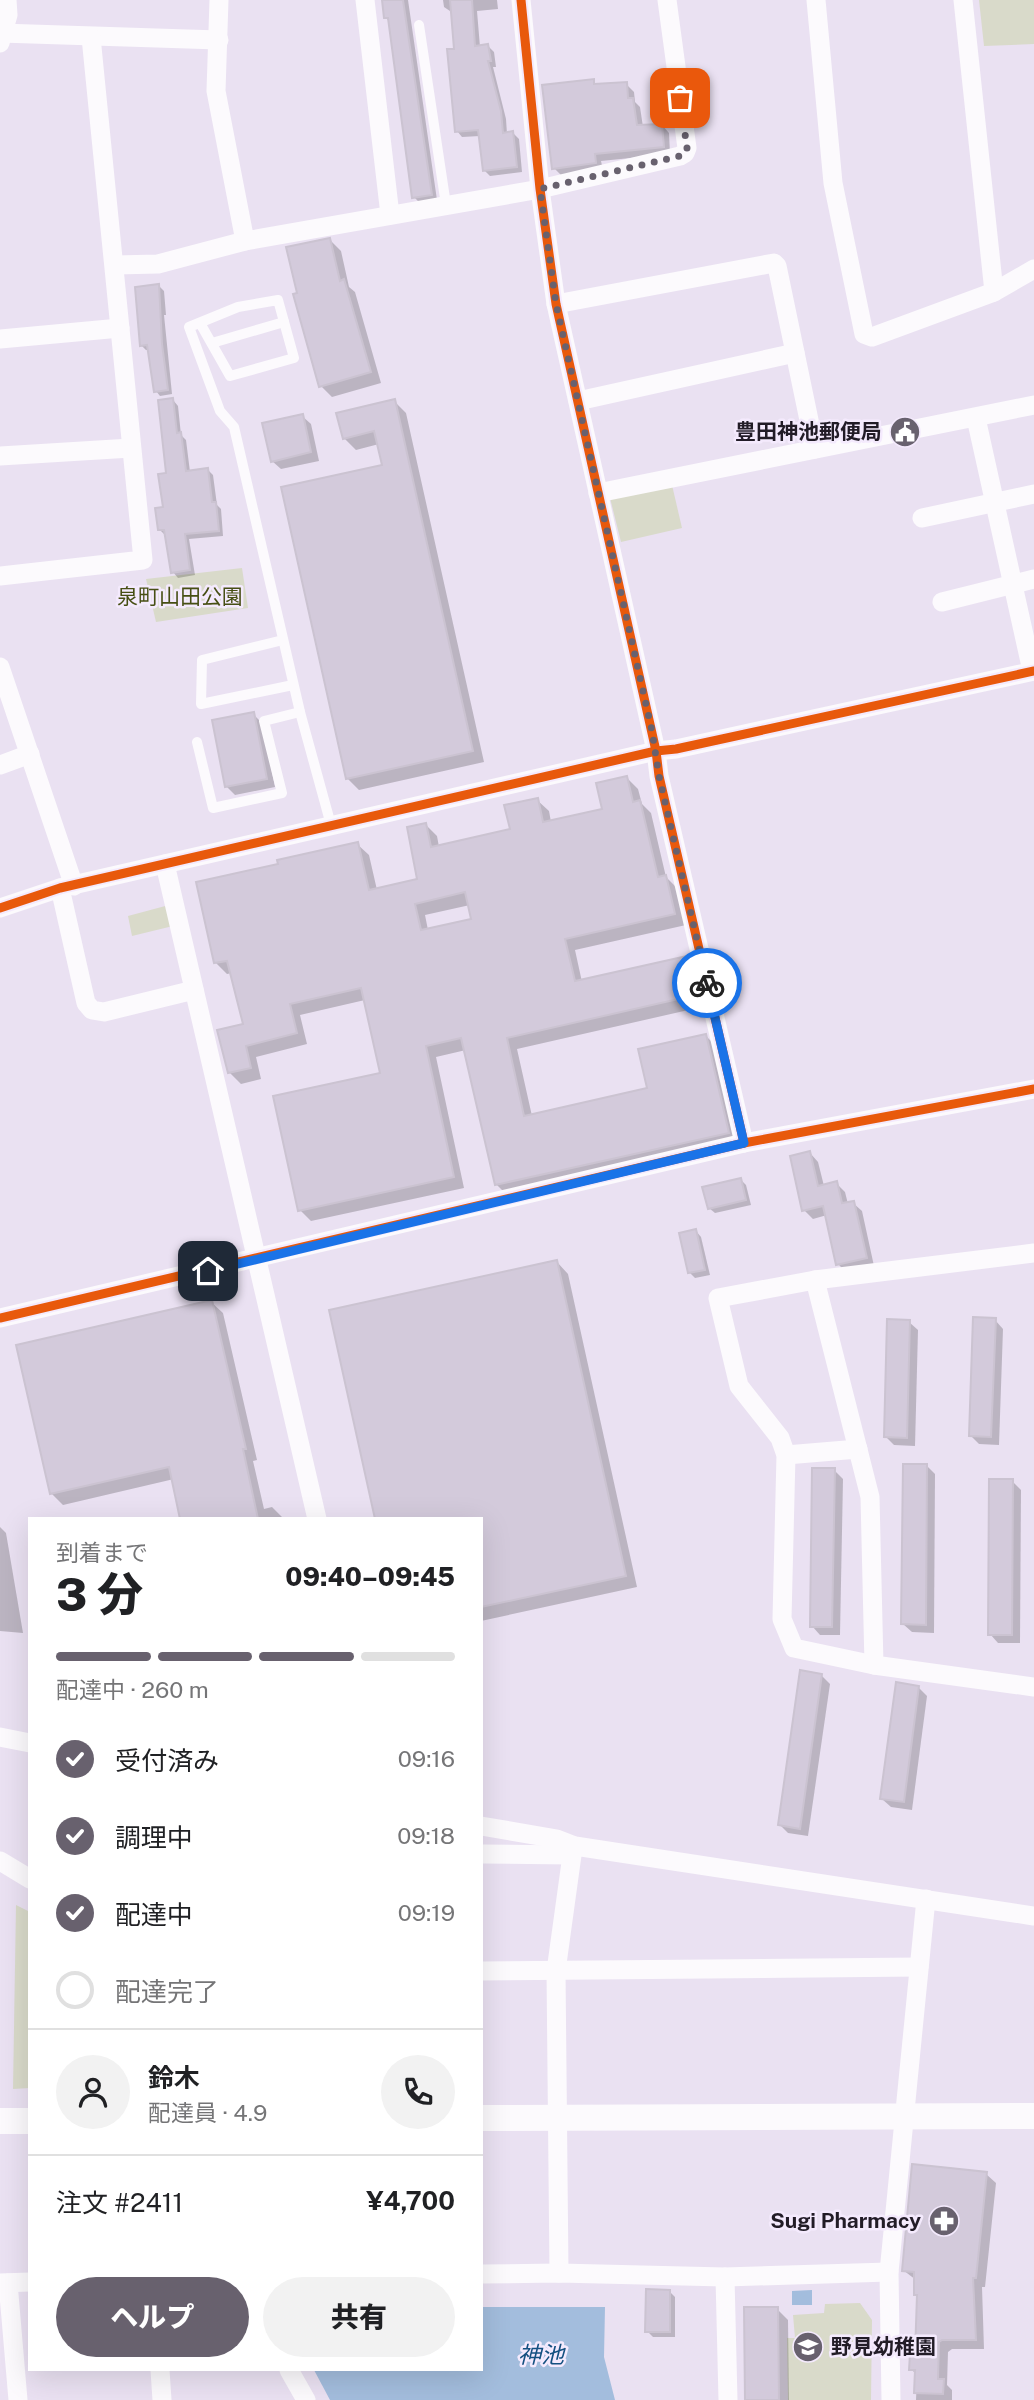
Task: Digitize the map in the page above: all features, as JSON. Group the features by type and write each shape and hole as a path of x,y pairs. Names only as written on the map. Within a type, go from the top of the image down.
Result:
{"street":[{"path":"7,0 8,15 1,37 219,40"},
{"path":"219,0 216,91 245,241"},
{"path":"365,0 390,215"},
{"path":"521,0 540,189 556,304 656,751 659,776 744,1143"},
{"path":"115,265 158,264 245,241 540,189 680,156 687,148 667,0"},
{"path":"816,0 833,183 864,334 872,337 993,292 1034,269"},
{"path":"963,0 993,292"},
{"path":"0,576 143,560 91,37"},
{"path":"556,304 774,263 777,266 815,449"},
{"path":"0,339 120,328"},
{"path":"578,401 795,353"},
{"path":"598,493 1034,405"},
{"path":"0,908 67,887 331,825 656,751 1033,671 976,418"},
{"path":"0,456 131,448"},
{"path":"922,518 1034,494"},
{"path":"942,602 1034,579"},
{"path":"0,667 30,754 67,887 86,1003 92,1010 104,1012 194,990"},
{"path":"0,765 30,754"},
{"path":"165,864 317,1517"},
{"path":"0,1318 744,1143 1034,1089"},
{"path":"1034,1253 815,1280 718,1298 739,1386 780,1438 786,1455 782,1619 794,1647 874,1665 1034,1687"},
{"path":"815,1280 870,1497 874,1665"},
{"path":"786,1455 858,1449"},
{"path":"0,1737 28,1743"},
{"path":"483,1826 557,1839 574,1850"},
{"path":"559,2273 556,1971 574,1850"},
{"path":"483,1854 574,1850 1034,1916"},
{"path":"0,1861 28,1878"},
{"path":"891,2400 889,2272 926,1899"},
{"path":"483,1971 919,1966"},
{"path":"483,2119 1034,2116"},
{"path":"0,2121 28,2121"},
{"path":"483,2274 725,2277 889,2272"},
{"path":"725,2277 728,2400"},
{"path":"18,2400 4,2283 28,2282"},
{"path":"160,2371 162,2400"},
{"path":"290,2371 306,2400"}],"lane":[{"path":"419,25 446,205"},
{"path":"200,323 230,376 294,358 278,300 238,307 189,327 220,411 234,427 293,684 331,825"},
{"path":"212,343 284,322"},
{"path":"283,640 202,660 201,704 293,684"},
{"path":"197,742 213,808 282,793 264,721 300,712"}],"green space":[{"path":"979,0 1034,0 1034,44 984,46"},
{"path":"672,485 682,528 621,542 610,498"},
{"name":"泉町山田公園","path":"242,568 248,608 156,622 146,579"},
{"path":"169,905 173,926 132,936 128,916"},
{"path":"16,1905 28,1911 28,2088 13,2089"},
{"path":"860,2303 872,2320 871,2400 788,2400 787,2338 795,2338 793,2315 824,2313 825,2304"}],"water":[{"path":"812,2290 812,2305 792,2305 792,2291"},
{"name":"神池","path":"483,2307 605,2307 604,2357 615,2400 330,2400 315,2371 483,2371"}],"building":[{"path":"382,0 403,0 432,195 412,198 388,18 384,18"},
{"path":"450,0 472,0 475,46 488,44 491,61 488,61 501,111 503,133 513,131 517,167 483,171 478,130 455,132 447,49 454,49"},
{"path":"594,79 594,84 627,82 628,98 633,98 637,125 662,124 664,147 595,154 596,163 552,169 542,85"},
{"path":"330,238 340,281 344,279 371,372 319,387 293,294 297,293 286,247"},
{"path":"159,284 168,390 154,392 147,345 140,346 135,287"},
{"path":"173,398 177,433 181,432 186,471 208,468 219,531 185,534 190,570 171,573 164,530 158,530 155,508 163,507 158,474 166,473 158,400"},
{"path":"395,399 473,751 346,779 281,487 382,465 374,431 343,439 336,413"},
{"path":"303,414 311,452 271,462 262,423"},
{"path":"254,712 267,779 225,787 212,720"},
{"path":"627,776 633,802 640,800 658,877 666,875 675,914 565,939 575,981 687,956 696,995 507,1038 524,1116 647,1088 638,1049 706,1034 729,1133 495,1185 461,1038 426,1046 454,1177 298,1211 273,1096 380,1073 361,988 290,1004 297,1033 246,1046 251,1068 228,1073 217,1030 243,1024 227,961 214,963 196,882 278,864 277,860 358,842 369,890 417,879 407,827 426,823 431,847 510,829 504,805 538,798 543,822 602,809 596,783","holes":["465,892 471,919 421,930 415,904"]},
{"path":"810,1151 818,1186 837,1181 842,1203 854,1201 867,1258 836,1265 823,1206 802,1211 790,1156"},
{"path":"741,1178 746,1200 708,1209 702,1187"},
{"path":"696,1229 705,1270 688,1273 679,1233"},
{"path":"557,1260 626,1576 483,1607 483,1517 375,1517 329,1310"},
{"path":"212,1300 246,1449 243,1449 258,1517 180,1517 169,1467 50,1494 16,1345"},
{"path":"973,1317 996,1318 991,1437 969,1436"},
{"path":"887,1319 910,1320 907,1438 884,1437"},
{"path":"903,1464 927,1464 926,1625 901,1624"},
{"path":"812,1468 835,1468 832,1627 810,1627"},
{"path":"989,1479 1013,1479 1012,1635 988,1635"},
{"path":"800,1670 822,1674 800,1829 778,1825"},
{"path":"896,1682 919,1686 904,1802 880,1799"},
{"name":"Sugi Pharmacy","path":"912,2164 987,2172 976,2278 973,2278 976,2340 939,2342 938,2379 944,2379 943,2394 914,2393 915,2370 909,2370 910,2354 915,2354 917,2295 914,2295 914,2272 902,2271"},
{"path":"646,2289 670,2290 670,2332 645,2332"},
{"path":"744,2307 778,2307 779,2400 745,2400"}],"cycle path":[{"path":"521,0 540,189 556,304 656,751 659,776 744,1143"},
{"path":"0,908 60,888 656,751 676,749 1034,671"},
{"path":"0,1318 744,1143 1034,1089"}],"way so far":[{"path":"680,98 687,148 685,153 540,189 556,304 707,983"}],"place":[{"name":"豊田神池郵便局","path":"905,432"},
{"name":"Sugi Pharmacy","path":"944,2221"},
{"name":"野見幼稚園","path":"808,2347"}],"route":[{"path":"208,1271 744,1143 707,983"}]}
